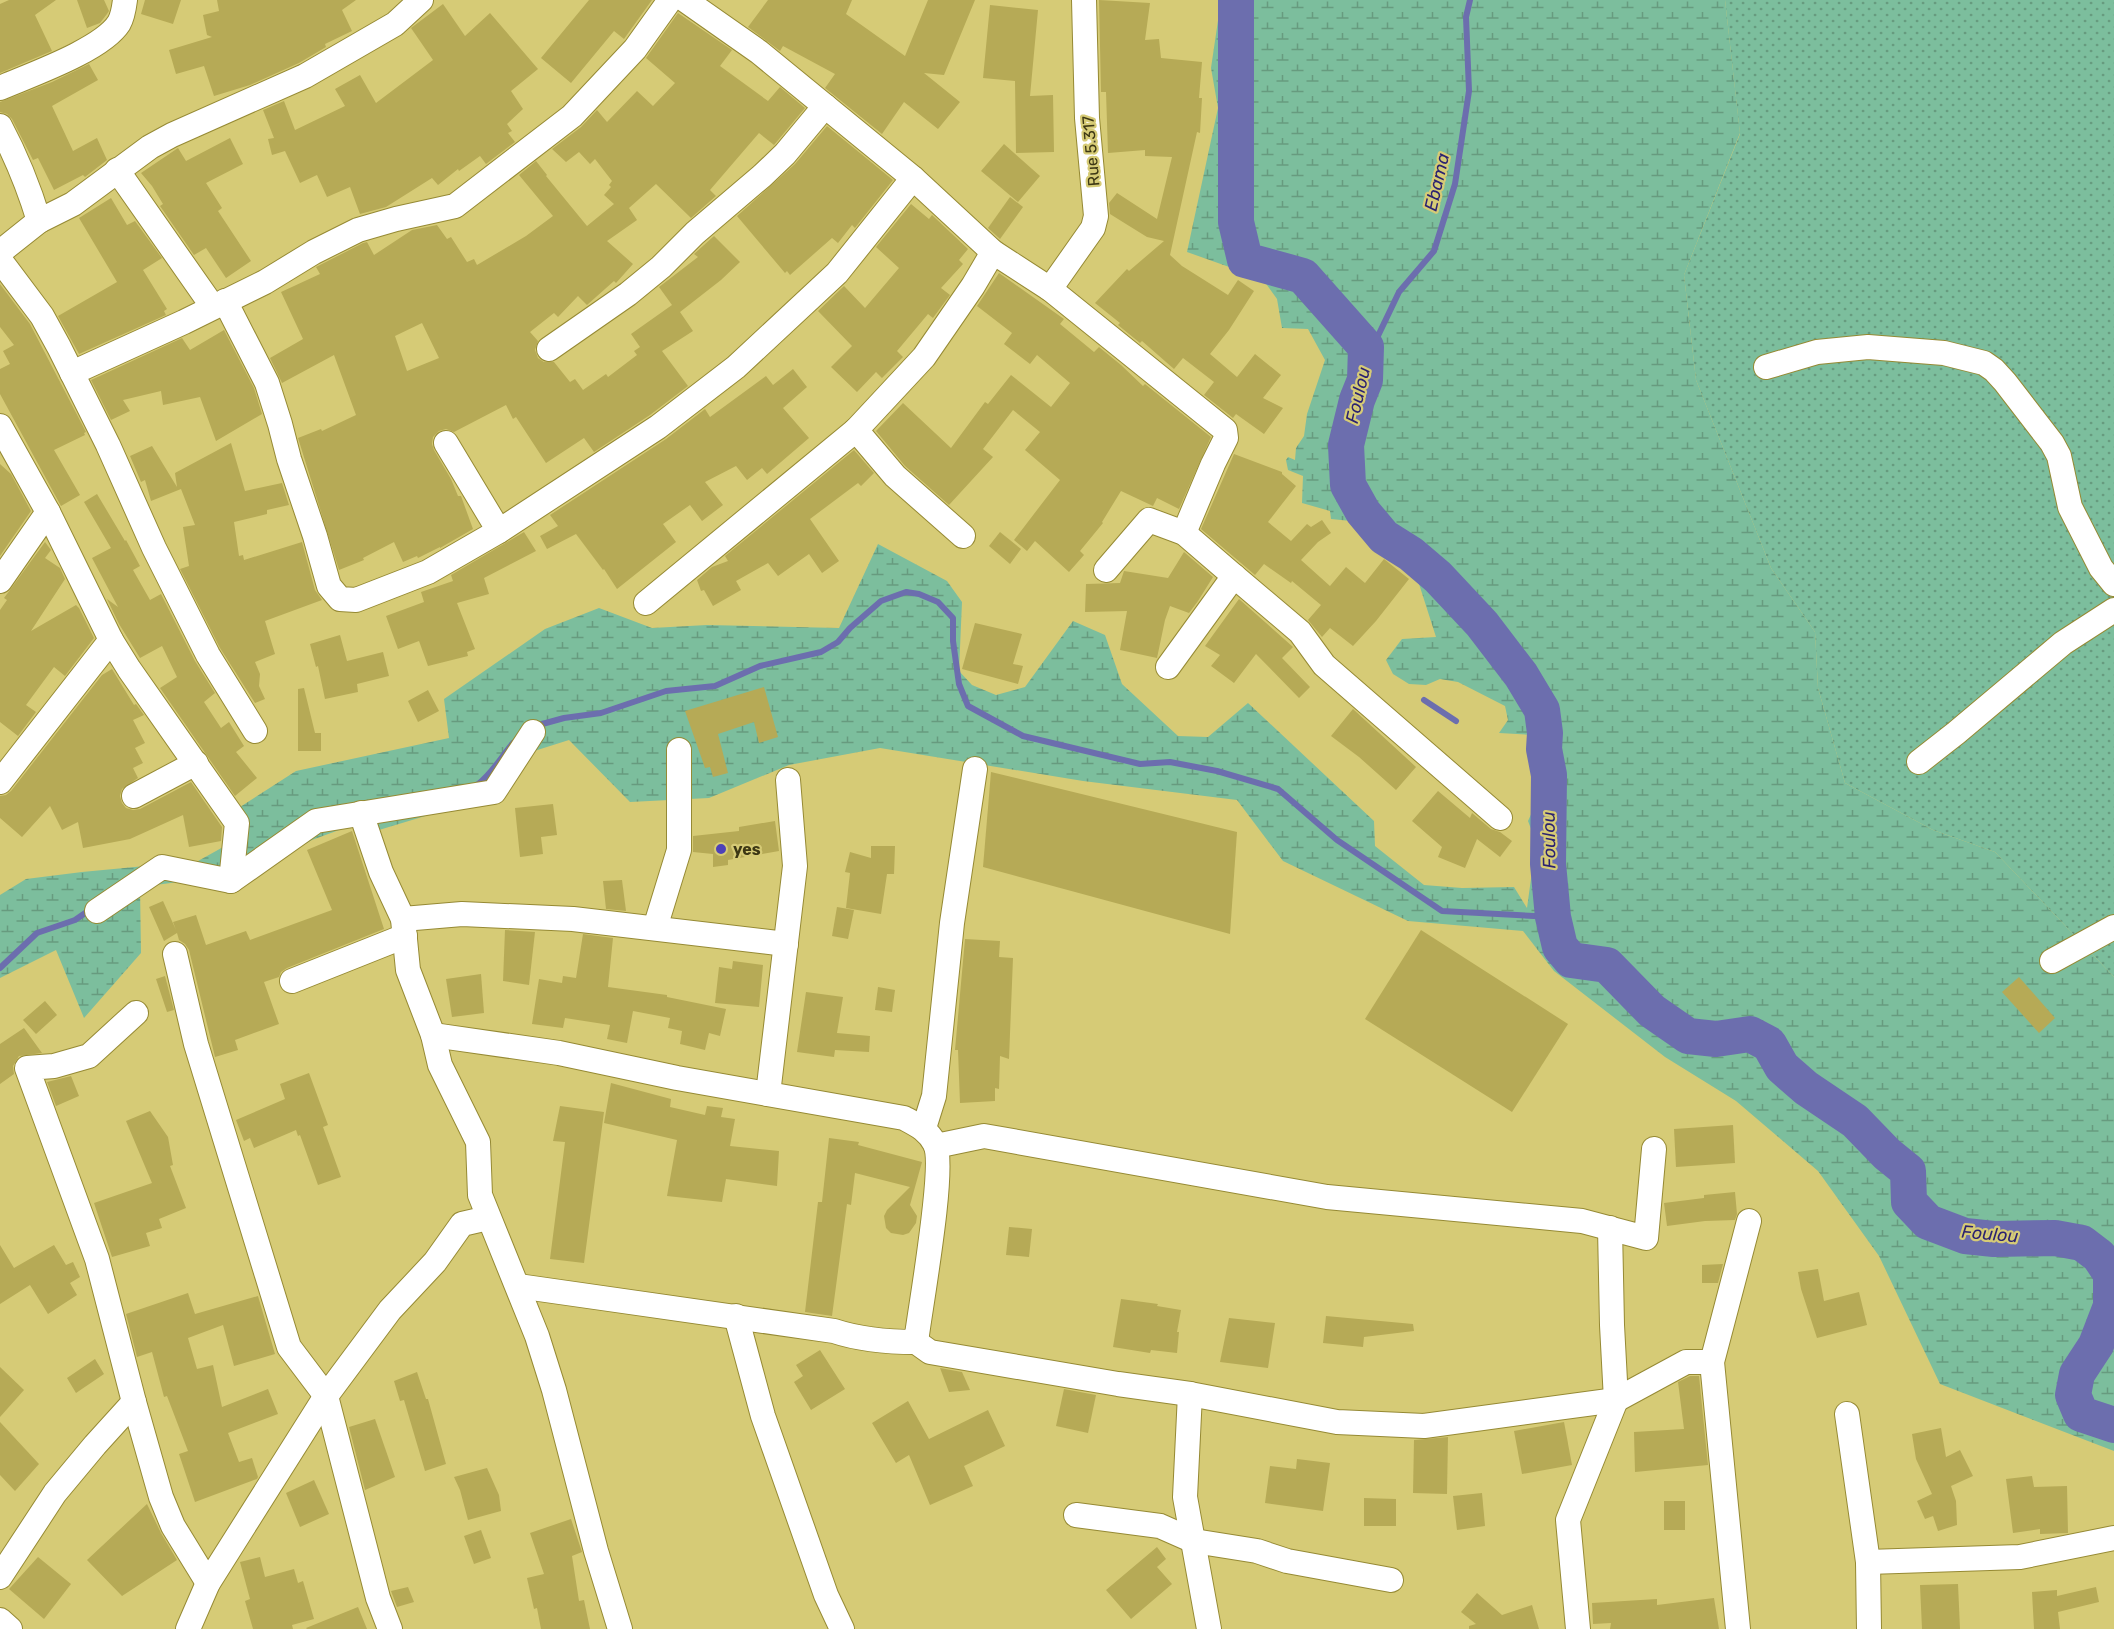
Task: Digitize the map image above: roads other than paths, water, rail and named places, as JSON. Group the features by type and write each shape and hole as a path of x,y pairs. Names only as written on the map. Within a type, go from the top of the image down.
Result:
{"street":[{"path":"0,88 83,51 106,37 119,23 124,11 125,0"},
{"path":"0,252 39,221 72,204 150,147 305,76 395,24 421,0"},
{"path":"72,373 265,282 314,252 358,230 454,206 572,116 635,49 670,0"},
{"path":"686,0 759,52 913,178 993,252 1050,289 1225,430 1226,438 1184,533"},
{"name":"Rue 5.317","path":"1050,289 1093,228 1096,216 1078,1"},
{"path":"549,349 628,294 661,267 695,233 777,161 825,106"},
{"path":"0,126 30,191 39,221"},
{"path":"117,170 219,304 267,383 291,468 315,536 328,586 340,599 356,600 428,572 499,531 658,427 736,367 837,273 913,178"},
{"path":"646,603 856,430 924,357 973,286 993,252"},
{"path":"0,260 42,316 108,445 154,548 208,655 255,731"},
{"path":"1766,367 1817,352 1868,347 1944,353 1984,363 2005,382 2052,443 2059,456 2070,507 2101,568 2114,584"},
{"path":"856,430 895,476 963,536"},
{"path":"2,435 48,512 111,640 237,823 231,881"},
{"path":"446,443 499,531"},
{"path":"0,581 48,512"},
{"path":"1106,570 1149,520 1184,533 1300,632 1323,665 1500,818"},
{"path":"1168,667 1234,576"},
{"path":"1918,762 2063,643 2114,610"},
{"path":"4,771 111,640"},
{"path":"97,911 162,867 231,881 316,821 494,792 533,732"},
{"path":"655,928 679,850 679,750"},
{"path":"134,796 196,763"},
{"path":"916,1342 938,1181 930,1137 934,1096 952,923 975,769"},
{"path":"768,1094 795,866 788,780"},
{"path":"362,813 381,872 404,928 408,970 433,1035 440,1065 478,1142 480,1195 518,1286 554,1390 596,1551 620,1629"},
{"path":"292,981 404,928 462,914 573,919 786,944"},
{"path":"2052,961 2114,927"},
{"path":"175,954 195,1044 289,1347 326,1396 378,1598 390,1629"},
{"path":"136,1013 89,1056 54,1066 27,1068 96,1259 161,1497 172,1526 208,1583"},
{"path":"433,1035 559,1053 677,1078 904,1118 930,1137 984,1136 1327,1197 1582,1221 1646,1238 1654,1149"},
{"path":"188,1629 208,1583 326,1396 390,1310 435,1263 462,1224 488,1218"},
{"path":"1738,1629 1712,1362 1749,1221"},
{"path":"1578,1629 1568,1520 1616,1400 1612,1325 1611,1228"},
{"path":"518,1286 834,1331 856,1338 916,1342 930,1352 1190,1394 1337,1422 1424,1426 1616,1400 1686,1362 1712,1362"},
{"path":"736,1317 763,1416 826,1595 842,1629"},
{"path":"1190,1394 1185,1497 1209,1629"},
{"path":"0,1577 56,1493 134,1402"},
{"path":"1847,1414 1868,1562 1869,1629"},
{"path":"1076,1515 1160,1526 1194,1541 1257,1551 1287,1561 1391,1580"},
{"path":"1868,1562 2020,1557 2114,1538"},
{"path":"0,1620 10,1629"}],"waterway":[{"name":"Foulou","path":"1236,0 1236,222 1245,260 1303,276 1366,347 1365,380 1357,400 1346,445 1348,485 1363,512 1384,537 1411,554 1438,577 1482,624 1521,675 1542,710 1545,733 1544,749 1549,775 1548,864 1553,917 1560,947 1571,960 1607,965 1652,1011 1688,1036 1716,1039 1750,1034 1769,1044 1782,1067 1806,1088 1855,1121 1887,1154 1908,1171 1909,1202 1928,1222 1965,1236 1994,1239 2055,1238 2082,1243 2099,1256 2111,1274 2111,1306 2096,1345 2077,1374 2073,1395 2081,1414 2114,1425"},
{"name":"Ebama","path":"1366,347 1376,340 1399,292 1434,251 1455,184 1469,91 1466,17 1470,0"},
{"path":"535,726 564,718 601,713 666,691 715,686 760,666 821,652 838,642 850,628 881,601 906,592 919,594 938,602 953,618 953,641 959,684 968,706 1023,736 1140,764 1170,762 1217,771 1278,789 1337,840 1442,911 1553,917"},
{"path":"1424,700 1456,721"},
{"path":"477,785 492,771 513,743"},
{"path":"0,968 37,933 75,920 91,909"}],"place":[{"name":"yes","path":"721,849"}]}
